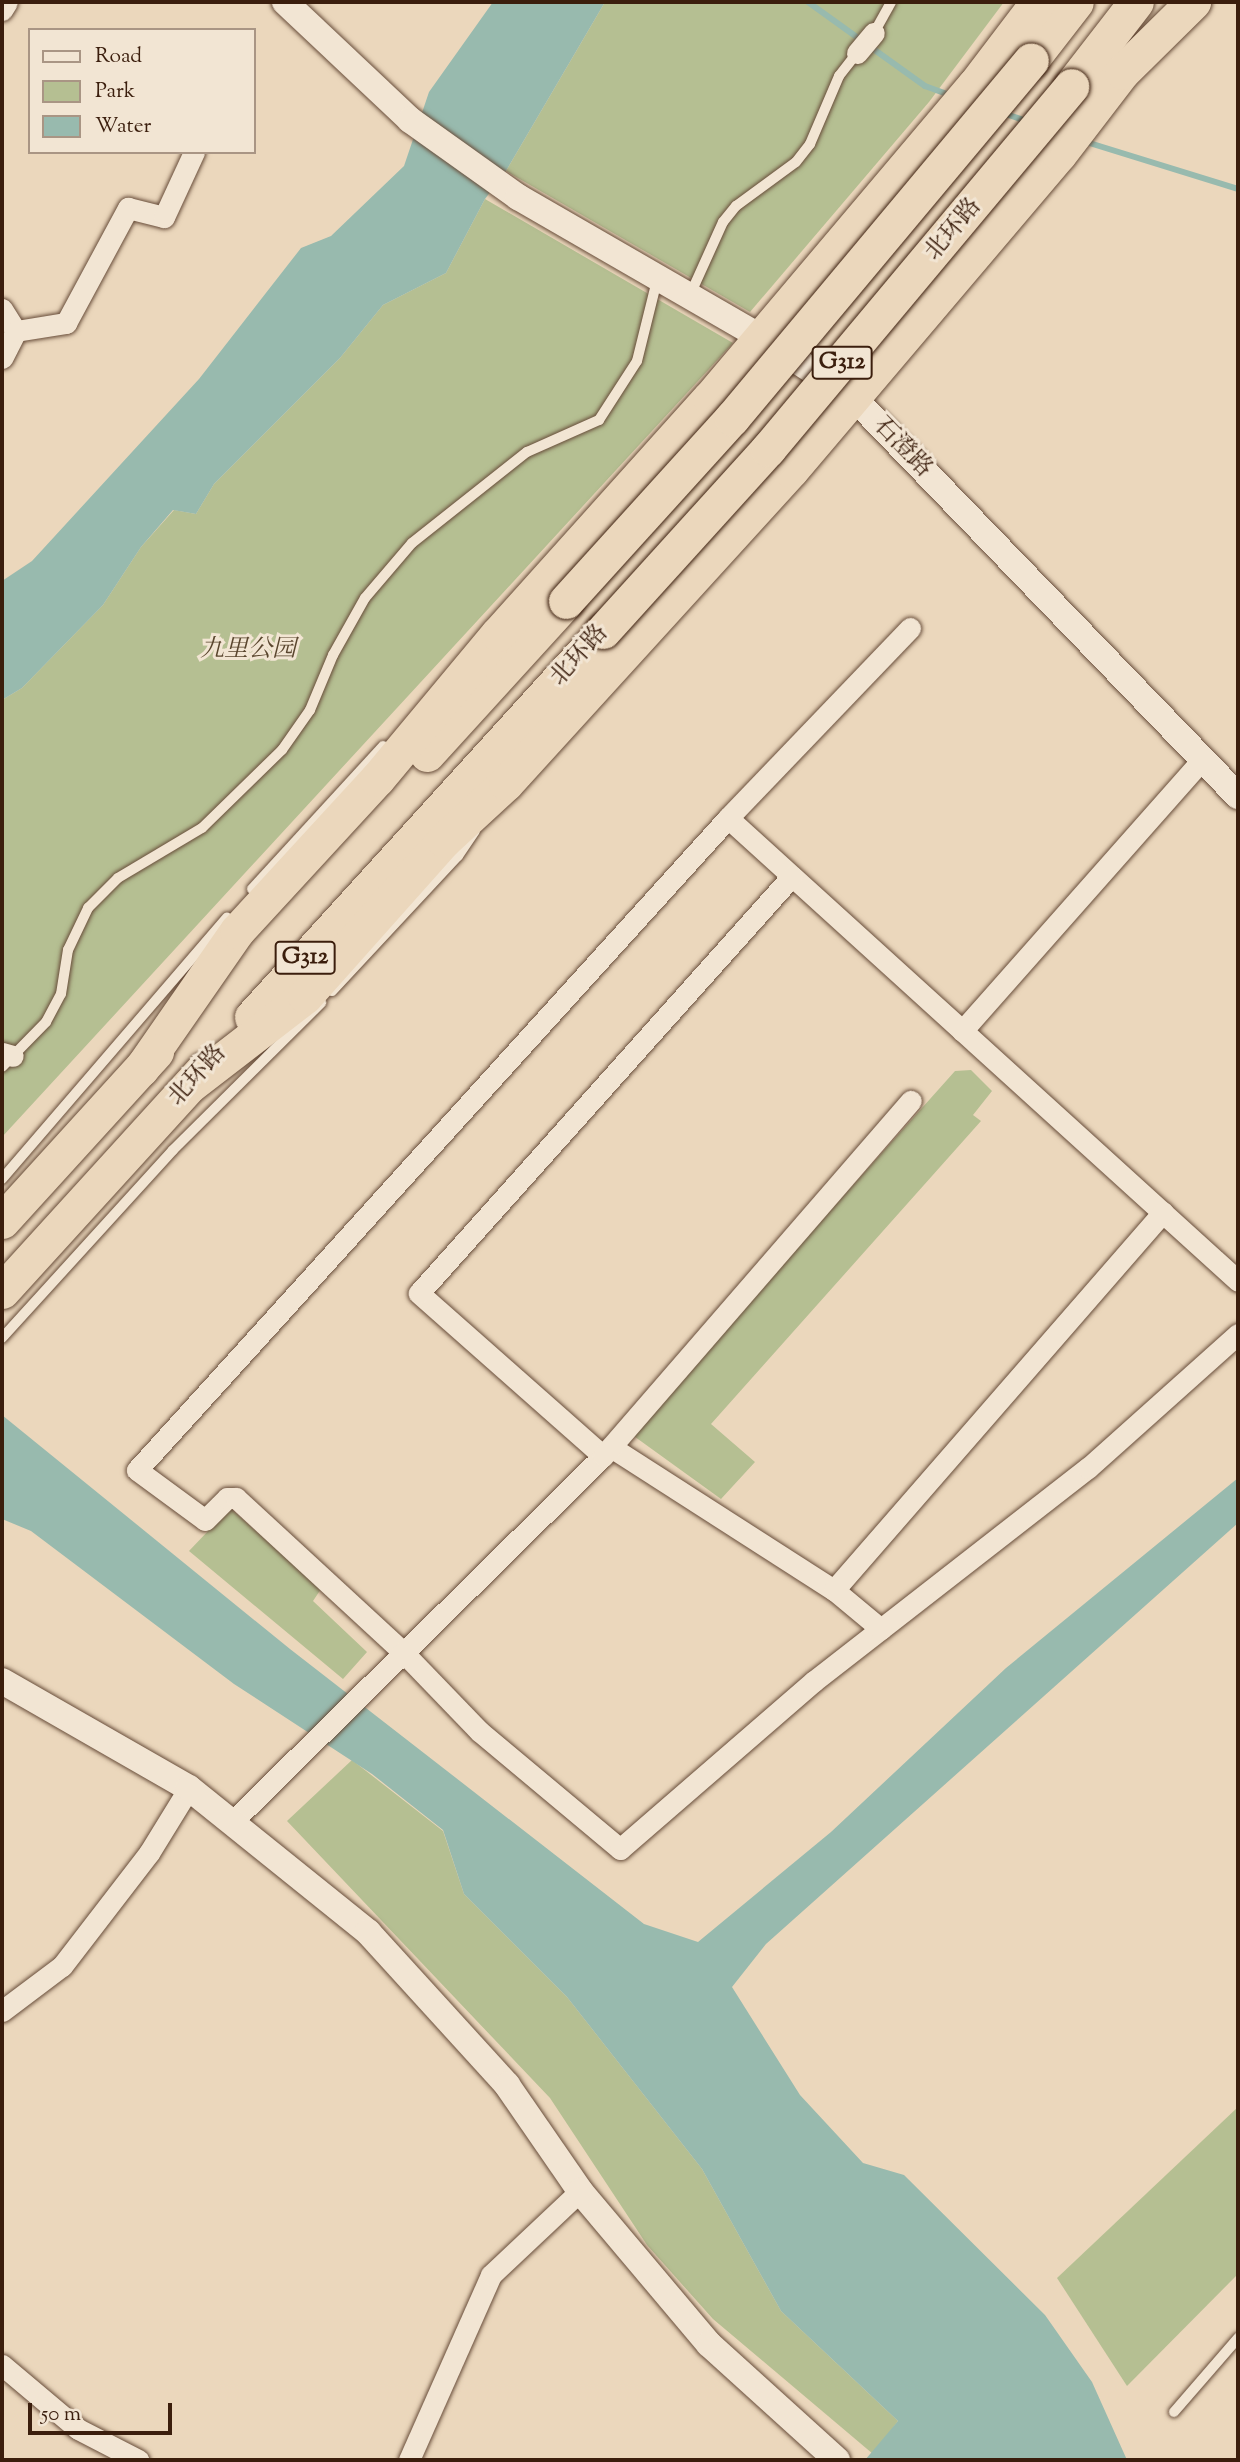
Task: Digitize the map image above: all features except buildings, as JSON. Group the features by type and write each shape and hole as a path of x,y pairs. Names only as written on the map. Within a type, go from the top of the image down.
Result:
{"highway":[{"path":"141,1069 237,931 377,779 498,634 762,338 902,172 1021,49 1038,2"},
{"name":"北环路","path":"2,1221 741,408 1021,49 1076,2"},
{"name":"北环路","path":"15,1292 190,1085 768,450 1071,86 1136,2"},
{"path":"190,1085 305,996 444,840 506,783 854,398 997,228 1175,2"},
{"path":"1116,80 1193,2"}],"street":[{"path":"2,10 7,2"},
{"name":"石澄路","path":"285,2 410,120 499,183 657,280 762,338 854,398 1238,796"},
{"path":"857,53 874,33"},
{"path":"16,331 66,323 128,208 164,217 193,154"},
{"path":"2,310 16,331"},
{"path":"2,358 16,331"},
{"path":"910,628 728,818 137,1470 205,1520 227,1498 236,1497 403,1653 479,1731 620,1849 881,1629 1088,1468 1238,1334"},
{"path":"962,1031 1203,759"},
{"path":"728,818 1238,1281"},
{"path":"792,876 419,1293 607,1451 834,1590 881,1629"},
{"path":"234,1820 607,1451 911,1101"},
{"path":"834,1590 1163,1212"},
{"path":"2,1681 188,1788 234,1820 368,1932 508,2085 580,2191 709,2344 836,2460"},
{"path":"2,2011 62,1966 149,1853 188,1788"},
{"path":"409,2460 491,2275 580,2191"},
{"path":"2,2365 78,2429 138,2460"}],"lane":[{"path":"874,33 891,2"},
{"path":"689,298 723,222 736,206 796,162 810,144 839,76 857,53"},
{"path":"5,1059 46,1022 61,994 68,950 88,908 118,878 202,828 282,750 310,710 333,655 365,598 412,543 527,452 599,420 636,360 657,280"},
{"path":"403,727 498,634"},
{"path":"243,899 394,736"},
{"name":"北环路","path":"2,1338 15,1292 173,1150 318,1006 458,856 506,783"},
{"path":"2,1179 234,909"},
{"path":"1174,2412 1238,2339"}],"green space":[{"path":"605,2 1004,2 929,102 750,312 506,171"},
{"name":"九里公园","path":"485,199 733,343 2,1137 2,700 22,688 103,605 141,547 174,510 196,514 214,484 340,358 383,305 446,273"},
{"path":"971,1070 992,1091 973,1115 981,1121 711,1424 755,1462 721,1499 631,1434 955,1071"},
{"path":"230,1508 321,1589 313,1601 367,1652 343,1679 189,1551"},
{"path":"352,1760 443,1831 464,1894 567,1997 702,2169 781,2311 898,2421 873,2454 713,2319 647,2245 550,2098 287,1821"},
{"path":"1238,2107 1238,2274 1127,2386 1057,2278"}],"water":[{"path":"493,2 605,2 506,171 485,199 446,273 383,305 340,358 214,484 196,514 173,510 141,547 103,605 22,688 2,700 2,581 32,561 199,379 301,248 331,236 404,166 429,92"},
{"path":"2,1415 290,1649 644,1924 698,1942 831,1832 1006,1668 1238,1478 1238,1523 766,1944 732,1987 800,2095 863,2163 904,2175 1045,2315 1092,2382 1127,2460 865,2460 898,2421 781,2311 702,2169 567,1997 464,1894 443,1830 372,1774 234,1684 31,1531 2,1519"}],"waterway":[{"path":"808,2 925,86 950,95"},
{"path":"1000,112 1026,121"},
{"path":"1083,141 1238,189"}]}
